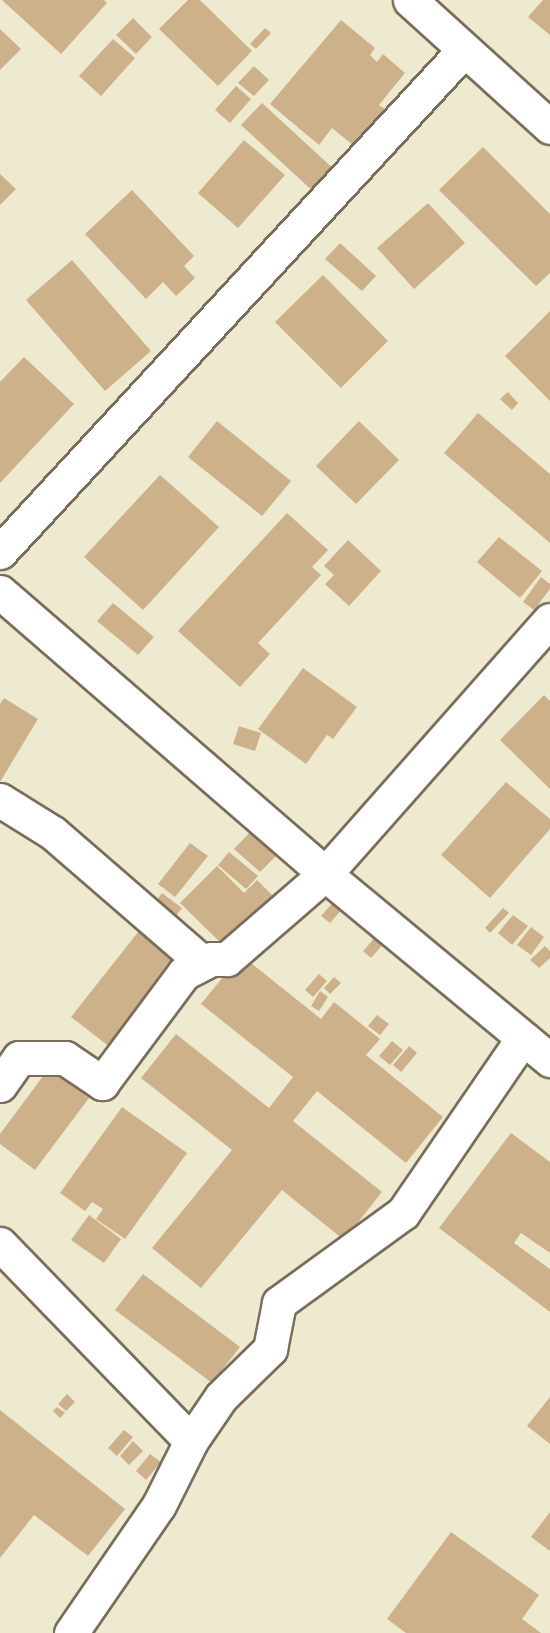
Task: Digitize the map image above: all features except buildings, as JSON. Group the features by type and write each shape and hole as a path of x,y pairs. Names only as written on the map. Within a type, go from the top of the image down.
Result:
{"street":[{"path":"410,0 550,127"},
{"path":"0,552 464,50"},
{"path":"0,592 325,874 550,1060"},
{"path":"0,1085 19,1058 65,1058 102,1083 184,973 210,959 227,959 325,874 550,620"},
{"path":"0,800 53,833 202,963"},
{"path":"71,1633 159,1505 191,1441 221,1398 270,1348 279,1304 403,1213 523,1038"},
{"path":"0,1244 191,1441"}]}
